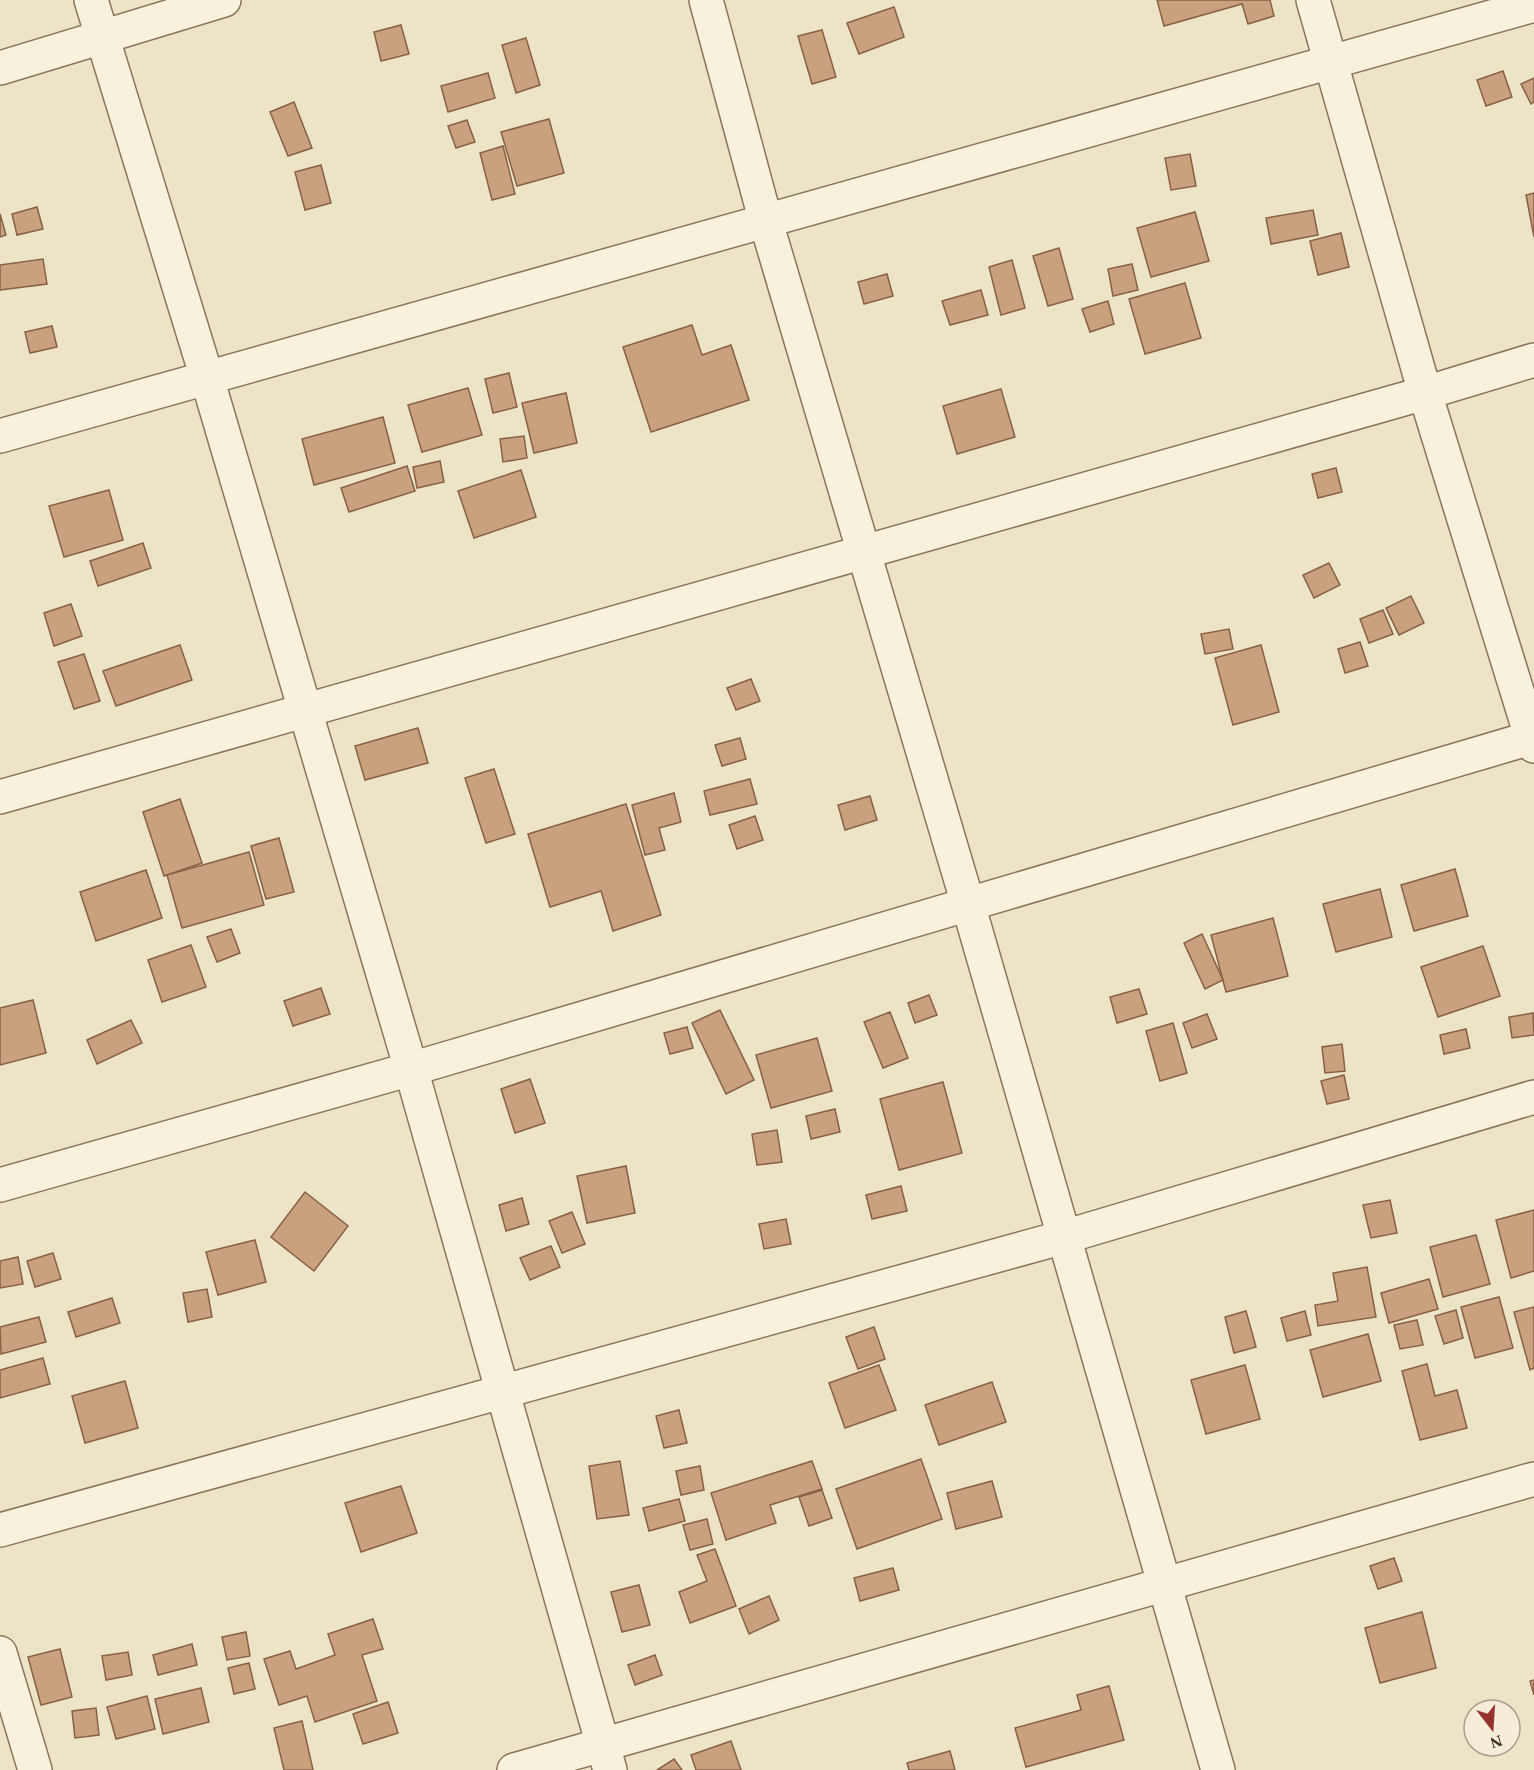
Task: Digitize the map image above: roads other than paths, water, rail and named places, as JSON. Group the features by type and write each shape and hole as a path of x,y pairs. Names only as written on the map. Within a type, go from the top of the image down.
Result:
{"street":[{"path":"92,0 207,378 411,1069 607,1757"},
{"path":"0,68 224,0"},
{"path":"706,0 766,222 968,904 1218,1770"},
{"path":"0,1185 411,1069 1533,740 1425,393 1313,0"},
{"path":"0,436 1331,64 1534,5"},
{"path":"0,797 1425,393 1534,360"},
{"path":"0,1530 1064,1237 1534,1097"},
{"path":"514,1770 607,1757 1165,1586 1534,1479"},
{"path":"0,1653 20,1755"}]}
